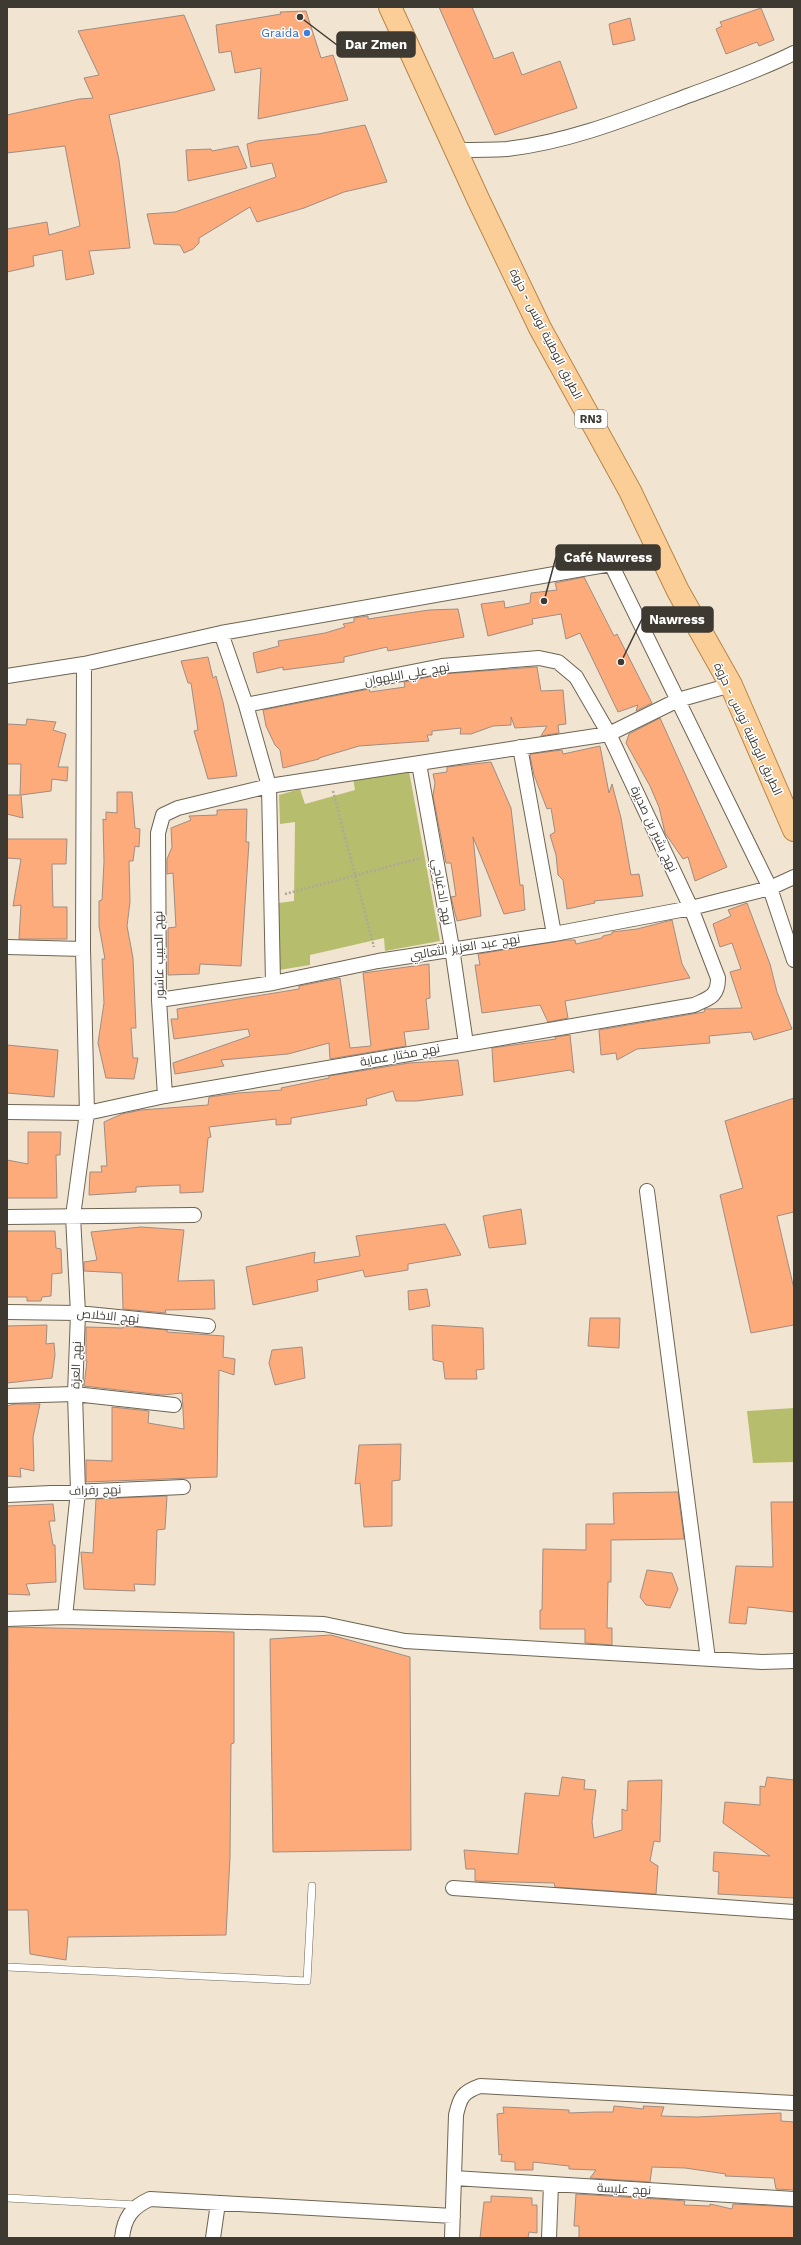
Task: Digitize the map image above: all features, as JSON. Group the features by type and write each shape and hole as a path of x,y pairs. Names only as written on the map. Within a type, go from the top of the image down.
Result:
{"main road":[{"name":"الطريق الوطنية تونس - حزوة","path":"390,7 455,150 540,328 630,491 661,557 731,685 794,830"}],"street":[{"path":"455,150 507,149 590,130 704,90 770,65 794,53"},
{"path":"7,676 84,664 221,632 611,564 661,557"},
{"path":"611,564 770,888 794,960"},
{"path":"221,632 246,705 269,786 270,897 273,983"},
{"name":"نهج علي البلهوان","path":"246,705 442,666 539,658 558,662 567,668"},
{"name":"نهج العزة","path":"66,1617 78,1491 75,1394 78,1313 73,1216 87,1113 83,949 84,664"},
{"name":"نهج بشير بن صديرة","path":"567,668 576,677 609,734 691,908 718,978 718,989 712,997"},
{"path":"269,786 609,734 678,700 731,685"},
{"path":"520,747 554,934"},
{"name":"نهج الدغباجي","path":"419,764 452,948 466,1044"},
{"name":"نهج الحبيب عاشور","path":"165,1096 159,1000 158,833 163,816 178,808 269,786"},
{"name":"نهج عبد العزيز الثعالبي","path":"159,1000 273,983 378,961 452,948 554,934 691,908 728,896 770,888 794,877"},
{"path":"7,947 83,949"},
{"name":"نهج مختار عماية","path":"7,1112 87,1113 165,1096 694,1005 712,997"},
{"path":"647,1191 708,1659"},
{"path":"7,1217 194,1215"},
{"name":"نهج الاخلاص","path":"7,1312 78,1313 208,1326"},
{"path":"7,1396 75,1394 174,1405"},
{"name":"نهج رفراف","path":"7,1495 183,1487"},
{"path":"7,1620 66,1617 324,1624 405,1641 762,1662 794,1661"},
{"path":"453,1888 794,1912"},
{"path":"452,2238 456,2115 460,2101 468,2090 480,2086 794,2103"},
{"name":"نهج عليسة","path":"454,2178 794,2199"},
{"path":"549,2238 551,2184"},
{"path":"122,2238 123,2227 130,2213 137,2205 150,2199 453,2216"},
{"path":"213,2238 218,2203"}],"lane":[{"path":"7,1967 308,1981 312,1886"},
{"path":"7,2198 137,2205"}],"path":[{"path":"329,776 378,961"},
{"path":"270,897 435,854"}],"green space":[{"path":"409,771 440,941 385,951 384,938 310,955 310,965 279,970 279,903 294,901 295,822 280,824 279,795 300,789 305,804 355,790 353,778"},
{"path":"794,1408 794,1462 753,1463 747,1411"}],"building":[{"path":"439,7 472,7 494,59 513,52 522,75 560,61 577,108 495,135"},
{"path":"761,8 774,40 759,46 757,42 726,54 716,29 722,26 720,22"},
{"path":"306,11 321,58 333,55 348,100 258,119 261,68 235,73 231,51 219,53 216,25 281,14 280,12"},
{"path":"184,15 215,90 109,115 119,160 130,248 89,251 94,274 66,280 62,250 33,256 34,266 7,272 7,229 47,222 49,235 80,226 65,146 7,153 7,115 79,99 93,98 84,78 99,75 78,31"},
{"path":"630,18 635,40 613,45 609,24"},
{"path":"365,125 387,182 344,192 304,208 257,222 250,207 199,238 199,243 193,249 184,253 180,245 154,244 147,214 175,212 276,177 272,163 251,167 247,144 257,141 318,134"},
{"path":"238,146 247,168 188,181 186,150 211,149 212,151"},
{"path":"584,577 614,636 617,634 652,703 636,711 638,705 618,712 580,633 566,639 561,614 532,619 533,624 488,636 481,604 504,601 505,608 530,603 531,593 557,590 555,583"},
{"path":"458,609 464,637 388,651 387,647 344,657 344,662 283,670 283,667 257,673 253,653 279,646 278,641 325,633 345,627 343,624 354,622 354,618 368,616 368,619 429,610"},
{"path":"208,657 213,678 216,676 223,702 237,776 208,779 194,731 198,730 191,683 188,683 181,661"},
{"path":"537,667 541,691 563,690 566,724 558,725 559,733 541,736 547,726 515,728 511,717 511,725 493,726 471,734 460,734 461,728 432,731 432,735 427,735 429,741 359,746 319,759 283,768 280,750 275,745 266,726 263,710 369,689 370,692 405,687 404,682 443,674"},
{"path":"660,718 727,867 695,881 688,857 683,859 665,833 659,807 650,786 626,743 629,734"},
{"path":"27,719 56,722 53,730 66,734 58,767 68,767 67,781 52,779 51,791 21,795 23,818 7,814 7,795 20,795 21,764 7,764 7,724 26,725"},
{"path":"600,746 609,793 612,784 621,818 631,875 639,874 643,896 594,901 595,903 567,909 563,880 558,875 556,855 550,835 555,832 551,808 547,809 534,775 530,756 531,754 562,750 563,754"},
{"path":"491,762 511,808 520,885 523,885 525,910 504,914 473,837 481,916 457,921 451,897 456,896 451,863 446,863 433,796 435,783 433,774 447,772 447,767"},
{"path":"117,792 132,792 135,828 140,829 139,847 135,846 133,861 129,861 130,902 127,926 133,958 136,1028 131,1028 133,1058 138,1058 134,1079 106,1078 98,1043 104,1003 102,959 105,959 99,926 99,901 102,900 104,862 103,819 106,820 106,812 117,813"},
{"path":"247,809 246,842 249,842 241,966 200,964 199,974 168,975 168,928 176,927 173,873 167,874 167,859 172,847 171,828 191,820 189,816 217,815 217,810"},
{"path":"7,839 67,839 66,864 52,864 53,907 67,907 67,939 19,939 21,905 13,906 21,859 7,858"},
{"path":"747,903 770,964 777,992 792,1029 754,1040 751,1032 709,1036 710,1043 637,1049 617,1060 616,1053 601,1055 599,1030 704,1012 705,1009 742,1008 730,972 741,969 732,943 720,947 713,924 731,916 728,910"},
{"path":"672,920 682,964 690,978 565,1001 568,1018 548,1022 540,1005 482,1013 475,965 480,965 478,954 566,940 575,940 576,944 602,938 603,936 612,934 612,932 637,929"},
{"path":"429,964 430,998 426,999 429,1029 404,1032 406,1046 330,1059 329,1043 288,1054 221,1060 224,1066 175,1074 173,1063 250,1036 248,1029 174,1039 171,1019 178,1019 177,1009 299,989 299,986 340,978 350,1048 371,1046 363,973"},
{"path":"570,1035 574,1073 570,1070 494,1082 492,1048 556,1039 555,1037"},
{"path":"7,1045 58,1050 54,1097 7,1093"},
{"path":"458,1060 463,1095 417,1101 396,1101 393,1091 366,1099 367,1105 291,1118 291,1124 276,1125 276,1119 209,1127 211,1137 208,1138 203,1192 180,1193 180,1185 136,1187 136,1192 89,1195 90,1172 102,1172 101,1166 107,1166 104,1122 122,1114 141,1110 208,1105 209,1097 282,1090 281,1088 329,1078 329,1076 409,1063"},
{"path":"794,1098 794,1212 777,1216 794,1289 794,1325 751,1333 720,1195 743,1188 725,1121"},
{"path":"28,1132 61,1132 60,1155 56,1155 57,1198 7,1198 7,1160 28,1164"},
{"path":"521,1209 526,1244 489,1248 483,1216"},
{"path":"445,1224 461,1255 408,1264 408,1270 365,1277 363,1270 317,1280 318,1291 253,1305 246,1267 315,1252 314,1263 360,1256 356,1236"},
{"path":"141,1227 184,1230 178,1281 214,1280 215,1309 165,1310 166,1313 123,1309 122,1273 84,1271 84,1262 97,1260 91,1232"},
{"path":"7,1231 55,1231 56,1248 61,1249 62,1273 52,1274 51,1296 42,1297 41,1301 27,1301 27,1297 7,1297"},
{"path":"427,1289 430,1306 409,1310 408,1291"},
{"path":"590,1318 620,1318 619,1348 588,1346"},
{"path":"47,1325 46,1344 54,1343 55,1355 52,1378 7,1383 7,1326"},
{"path":"432,1325 483,1328 484,1369 476,1370 477,1379 445,1379 443,1362 433,1360"},
{"path":"123,1326 167,1330 167,1332 224,1336 223,1357 235,1359 234,1375 219,1370 217,1477 86,1482 86,1460 112,1461 112,1407 149,1411 148,1423 184,1429 182,1393 163,1395 84,1386 87,1361 86,1327 123,1328"},
{"path":"302,1347 305,1378 275,1385 269,1363 272,1350"},
{"path":"15,1404 40,1404 33,1437 34,1471 20,1468 21,1477 7,1476 7,1406"},
{"path":"401,1444 400,1480 392,1481 392,1526 364,1527 360,1483 355,1484 359,1445"},
{"path":"678,1492 684,1539 611,1540 611,1582 608,1582 607,1628 612,1628 612,1645 585,1643 585,1629 540,1629 540,1610 542,1610 543,1549 586,1550 586,1524 614,1524 613,1493"},
{"path":"167,1496 165,1529 157,1530 155,1585 134,1584 135,1591 84,1589 81,1552 93,1553 96,1499"},
{"path":"771,1502 794,1502 794,1612 748,1607 746,1624 729,1623 736,1566 773,1567"},
{"path":"53,1504 55,1521 49,1521 53,1545 55,1545 56,1582 26,1584 30,1595 7,1594 7,1506"},
{"path":"647,1570 672,1573 678,1589 670,1608 646,1605 640,1597"},
{"path":"8,1627 234,1632 234,1743 231,1744 230,1857 226,1935 68,1937 66,1960 30,1954 28,1910 7,1910"},
{"path":"331,1635 410,1657 411,1850 273,1852 270,1639"},
{"path":"562,1777 585,1780 584,1789 596,1790 592,1822 594,1838 622,1830 622,1809 627,1811 628,1781 662,1780 660,1842 654,1841 650,1861 658,1866 656,1894 555,1887 554,1883 475,1881 475,1869 466,1869 464,1850 518,1854 525,1793 559,1796"},
{"path":"767,1777 794,1780 794,1898 718,1894 719,1872 713,1871 714,1852 770,1856 723,1823 725,1802 760,1805 760,1786 765,1787"},
{"path":"614,2106 644,2109 643,2106 664,2107 661,2116 697,2117 781,2113 781,2121 794,2122 794,2190 776,2189 774,2178 725,2176 726,2174 685,2168 652,2167 650,2182 590,2178 596,2170 569,2169 569,2166 533,2162 533,2170 515,2170 515,2162 501,2161 502,2154 499,2155 497,2114 504,2113 503,2107 569,2110 569,2113 613,2112"},
{"path":"576,2194 685,2201 684,2205 710,2206 710,2204 732,2209 733,2204 794,2207 794,2238 579,2238 579,2226 574,2226"},
{"path":"491,2196 532,2198 532,2205 537,2205 537,2233 529,2232 528,2238 480,2238 484,2202 491,2202"}],"place":[{"name":"Dar Zmen","path":"300,17"},
{"name":"Graida","path":"307,33"},
{"name":"Café Nawress","path":"544,601"},
{"name":"Nawress","path":"621,662"}]}
